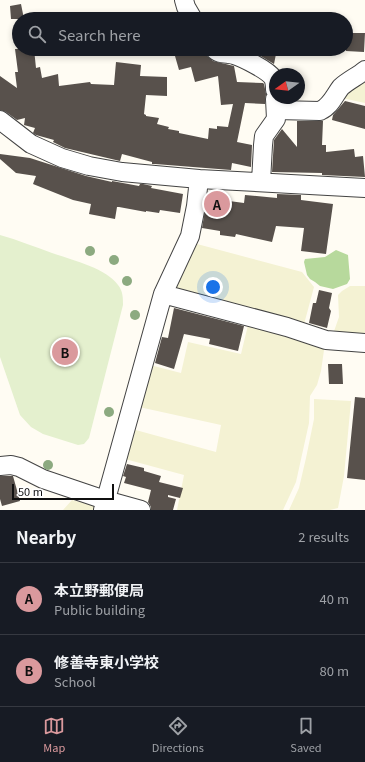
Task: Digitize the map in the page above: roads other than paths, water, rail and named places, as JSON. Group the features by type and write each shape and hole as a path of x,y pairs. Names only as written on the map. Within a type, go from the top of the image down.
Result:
{"street":[{"path":"184,0 189,12"},
{"path":"236,56 269,74"},
{"path":"260,182 264,136 276,119 276,104 320,111 325,109 334,100 340,89 352,77 363,74"},
{"path":"0,120 31,144 62,158 89,166 122,172 199,179 365,188"},
{"path":"104,505 163,294 190,236 196,206 199,179"},
{"path":"163,294 287,327 326,340 365,343"},
{"path":"0,466 11,465 19,467 104,505 141,510"}],"place":[{"name":"本立野郵便局","path":"217,204"},
{"name":"修善寺東小学校","path":"65,352"}]}
